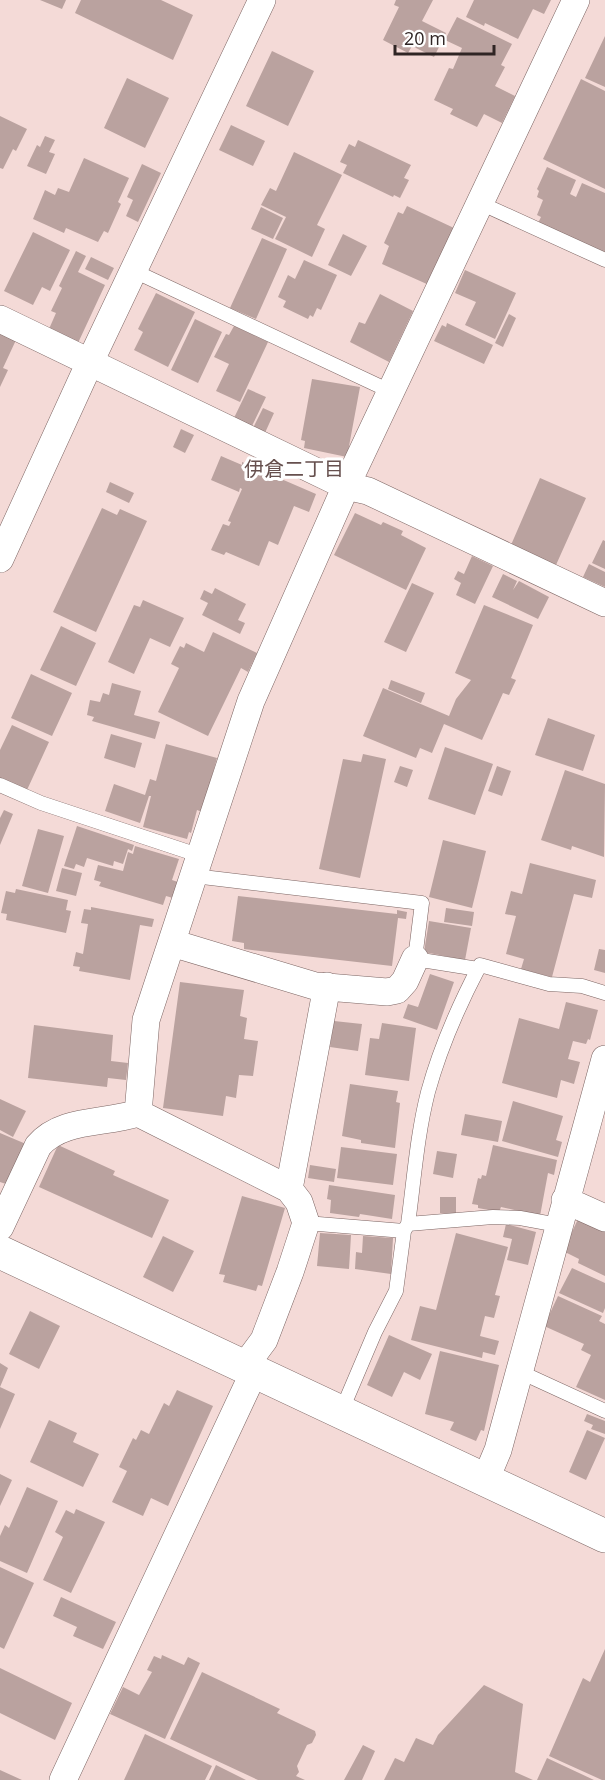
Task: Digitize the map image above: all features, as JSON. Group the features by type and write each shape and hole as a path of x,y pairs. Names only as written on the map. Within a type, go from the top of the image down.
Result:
{"street":[{"path":"0,559 90,362 262,0"},
{"path":"138,1113 146,1020 250,701 346,486 576,0"},
{"path":"0,319 346,486 368,491 605,603"},
{"path":"172,943 315,986 387,992 397,990 405,981 415,959"},
{"path":"290,1189 327,987"},
{"path":"485,1481 498,1450 605,1059"},
{"path":"0,1227 38,1146 46,1136 67,1127 122,1118 138,1113 290,1189 299,1202 306,1223 264,1340 63,1780"},
{"path":"562,1213 605,1218"},
{"path":"0,1252 605,1536"}],"lane":[{"path":"480,203 605,260"},
{"path":"135,271 392,392"},
{"path":"0,785 197,866 422,903 415,959 478,969"},
{"path":"341,1413 375,1332 396,1291 428,1094 437,1062 480,965 549,984 582,986 605,993"},
{"path":"306,1223 406,1227 493,1217 520,1218 562,1213"},
{"path":"518,1371 605,1411"}],"building":[{"path":"40,0 66,0 62,9"},
{"path":"81,0 161,0 193,15 173,60 75,13"},
{"path":"396,0 433,0 422,21 446,33 434,57 412,46 408,53 383,40 399,7 394,5"},
{"path":"474,0 551,0 544,14 533,9 518,39 485,23 484,26 466,17"},
{"path":"457,17 512,44 501,65 505,67 495,86 515,96 502,123 484,114 477,127 450,114 453,109 434,100 449,68 453,69 462,48 445,40"},
{"path":"605,36 605,87 585,78"},
{"path":"272,51 314,71 288,126 246,106"},
{"path":"127,78 169,98 145,148 104,128"},
{"path":"581,79 605,91 605,189 543,159"},
{"path":"0,116 27,129 16,151 13,149 3,169 0,168"},
{"path":"231,125 265,141 253,166 219,150"},
{"path":"45,136 55,140 49,152 55,154 46,174 27,166 37,145 40,147"},
{"path":"358,140 411,165 404,178 409,180 400,198 394,195 393,197 343,173 347,165 340,162 349,144 355,147"},
{"path":"294,152 342,175 317,225 325,229 312,257 275,239 286,217 261,205 270,188 276,191"},
{"path":"84,158 129,178 118,202 121,204 108,233 104,231 98,242 66,228 64,233 33,219 45,190 55,195 58,188 69,192"},
{"path":"142,164 161,173 138,222 126,216 133,200 127,197"},
{"path":"547,167 576,180 570,194 576,197 582,183 605,193 605,254 538,223 541,217 537,215 543,200 537,197 539,191 537,189"},
{"path":"407,206 454,228 429,285 382,264 389,246 384,243 398,212 403,214"},
{"path":"261,207 283,218 273,239 251,229"},
{"path":"33,232 70,250 50,291 42,287 33,305 4,291"},
{"path":"343,234 367,246 351,276 328,265"},
{"path":"262,238 287,249 256,319 230,308"},
{"path":"76,251 86,256 78,272 105,285 78,343 49,329 56,313 51,311 62,288 59,286"},
{"path":"91,257 114,268 108,280 85,269"},
{"path":"304,260 337,275 321,310 317,308 313,317 310,315 308,319 283,307 286,301 278,297 288,275 295,279"},
{"path":"465,270 516,293 495,339 465,325 476,302 455,293"},
{"path":"156,293 195,312 168,367 134,350 143,332 138,329"},
{"path":"380,294 413,311 389,362 350,342 359,322 365,324"},
{"path":"509,314 516,318 503,347 495,343"},
{"path":"195,319 222,332 198,383 171,370"},
{"path":"447,323 493,345 484,364 434,341 442,325 446,327"},
{"path":"234,326 268,342 240,402 216,391 229,364 214,357 226,334 229,335"},
{"path":"0,333 16,340 3,368 8,370 0,387"},
{"path":"312,379 360,387 347,457 304,448 305,441 301,440"},
{"path":"248,389 266,397 251,428 233,420"},
{"path":"263,408 274,413 264,435 252,430"},
{"path":"181,429 194,435 185,453 173,447"},
{"path":"221,456 242,465 242,462 316,494 309,512 294,506 278,545 269,541 259,566 226,552 224,555 211,550 223,524 229,526 231,522 228,521 242,489 240,488 239,492 211,480"},
{"path":"540,478 586,498 556,565 511,545"},
{"path":"110,482 134,493 129,503 106,492"},
{"path":"102,508 117,515 120,509 147,521 96,632 53,612"},
{"path":"355,513 381,525 383,522 403,531 401,535 426,548 406,590 334,555"},
{"path":"603,540 605,541 605,569 592,563"},
{"path":"472,556 493,566 475,604 456,595 461,583 454,579 458,571 464,574"},
{"path":"589,564 605,572 605,587 583,577"},
{"path":"503,574 517,581 513,590 519,581 549,597 538,619 492,597"},
{"path":"412,583 434,593 406,652 384,642"},
{"path":"215,588 246,604 238,620 245,623 240,634 202,615 208,603 200,599 204,590 212,594"},
{"path":"143,600 184,618 170,647 150,638 134,674 108,662 134,605 140,607"},
{"path":"484,605 533,625 511,678 516,680 509,695 503,693 482,740 444,724 432,753 420,748 416,758 363,736 383,688 449,716 456,699 471,680 455,673"},
{"path":"61,626 96,643 76,686 40,670"},
{"path":"213,632 257,653 248,672 241,668 208,736 158,712 179,668 171,664 180,646 184,648 186,643 204,652"},
{"path":"31,674 72,693 52,736 11,718"},
{"path":"391,680 425,693 421,703 388,689"},
{"path":"112,683 141,691 134,715 160,722 155,739 92,721 94,717 87,715 90,700 100,702 103,693 109,695"},
{"path":"548,718 595,735 583,771 535,755"},
{"path":"12,725 49,742 27,790 0,778 0,750"},
{"path":"111,734 142,743 135,768 104,758"},
{"path":"166,744 217,758 202,812 197,810 191,833 189,832 187,839 143,827 151,796 149,796 140,823 105,811 114,784 145,795 150,779 156,781"},
{"path":"445,747 493,764 475,815 428,799"},
{"path":"363,754 386,759 360,878 319,869 343,759 361,762"},
{"path":"400,766 413,770 407,787 394,782"},
{"path":"497,766 511,771 502,796 488,791"},
{"path":"565,770 605,784 604,857 572,846 571,850 541,840"},
{"path":"4,810 13,814 0,845 0,818"},
{"path":"77,826 134,845 132,851 128,849 123,864 114,861 113,866 87,858 84,867 76,864 74,869 64,866"},
{"path":"38,829 64,836 48,893 22,886"},
{"path":"443,840 486,851 472,908 429,897"},
{"path":"135,846 179,859 172,880 178,882 173,898 166,896 163,905 99,886 101,882 94,880 98,865 123,871 128,852 133,854"},
{"path":"530,863 596,880 592,898 574,894 552,977 521,969 524,959 506,954 516,916 505,914 511,891 522,894"},
{"path":"62,868 82,873 76,896 56,891"},
{"path":"16,889 68,900 66,910 71,911 66,933 6,920 7,914 1,913 6,891 15,893"},
{"path":"238,896 397,914 397,910 407,912 406,919 398,918 392,966 244,949 244,943 232,941"},
{"path":"91,907 154,919 152,927 140,925 130,980 79,971 80,967 73,966 76,952 83,954 88,924 81,923 84,909 91,910"},
{"path":"446,908 474,912 472,926 444,922"},
{"path":"429,921 471,928 465,960 424,952"},
{"path":"599,949 605,950 605,973 594,970"},
{"path":"430,974 454,982 437,1030 403,1018 408,1004 418,1007"},
{"path":"180,982 244,990 240,1016 247,1018 244,1039 258,1041 253,1076 239,1075 236,1098 226,1096 223,1116 163,1108"},
{"path":"566,1002 598,1010 590,1040 588,1039 586,1044 573,1041 568,1059 580,1062 574,1084 561,1080 557,1098 502,1083 519,1018 559,1029"},
{"path":"334,1021 362,1024 358,1051 330,1047"},
{"path":"382,1023 416,1028 409,1081 365,1075 370,1038 379,1039"},
{"path":"34,1025 113,1035 111,1061 128,1063 126,1080 108,1078 107,1087 28,1078"},
{"path":"350,1084 398,1091 396,1102 400,1103 395,1148 361,1143 361,1140 342,1136"},
{"path":"0,1099 26,1111 13,1137 0,1130"},
{"path":"513,1101 563,1116 556,1140 562,1142 558,1157 502,1141"},
{"path":"465,1114 502,1121 498,1142 461,1135"},
{"path":"0,1133 26,1144 10,1182 7,1181 6,1184 0,1182"},
{"path":"58,1145 115,1171 113,1175 169,1200 152,1238 39,1187"},
{"path":"493,1145 557,1160 554,1175 548,1173 540,1216 501,1207 499,1212 478,1208 478,1205 472,1204 478,1178 481,1179 482,1175 486,1176"},
{"path":"341,1147 397,1154 393,1185 337,1178"},
{"path":"437,1151 457,1154 453,1178 433,1174"},
{"path":"310,1165 336,1169 334,1182 308,1178"},
{"path":"329,1185 395,1195 392,1219 360,1214 359,1217 330,1213 331,1200 327,1199"},
{"path":"242,1196 285,1208 262,1286 258,1285 256,1291 223,1282 225,1275 219,1274"},
{"path":"440,1197 456,1197 456,1214 440,1213"},
{"path":"578,1219 605,1231 605,1276 578,1263 579,1259 563,1251"},
{"path":"506,1224 536,1232 528,1265 507,1260 512,1239 503,1237"},
{"path":"320,1233 351,1235 349,1269 317,1266"},
{"path":"456,1233 508,1247 495,1295 500,1296 494,1318 485,1316 480,1336 499,1341 495,1355 483,1352 482,1358 411,1340 420,1306 436,1310"},
{"path":"163,1236 194,1251 173,1292 143,1277"},
{"path":"363,1236 393,1238 391,1274 355,1269 356,1252 362,1253"},
{"path":"572,1268 605,1283 603,1313 559,1293"},
{"path":"558,1296 602,1316 599,1321 605,1324 605,1400 576,1387 591,1355 581,1350 584,1344 544,1326"},
{"path":"30,1311 60,1326 39,1369 9,1354"},
{"path":"389,1335 432,1354 420,1380 404,1372 392,1397 367,1385"},
{"path":"440,1351 499,1365 484,1431 481,1430 476,1441 450,1430 454,1422 425,1414"},
{"path":"0,1363 8,1368 0,1387"},
{"path":"0,1387 15,1394 0,1429"},
{"path":"177,1390 213,1406 168,1506 151,1498 143,1516 112,1502 127,1471 119,1467 133,1438 136,1440 141,1430 149,1434 164,1403 169,1406"},
{"path":"587,1414 605,1421 605,1434 591,1429 593,1425 584,1421"},
{"path":"49,1420 77,1433 73,1442 99,1454 83,1487 30,1462"},
{"path":"587,1430 605,1438 586,1480 569,1472"},
{"path":"0,1474 12,1480 0,1506"},
{"path":"27,1487 58,1501 27,1573 0,1561 0,1536 5,1525 9,1528"},
{"path":"76,1509 105,1522 71,1593 43,1580 63,1537 55,1532 66,1510 74,1514"},
{"path":"0,1567 34,1583 4,1649 0,1647"},
{"path":"61,1597 116,1622 103,1649 73,1636 77,1627 53,1616"},
{"path":"605,1649 605,1780 602,1780 549,1756 583,1678 590,1682"},
{"path":"162,1655 184,1665 188,1657 200,1663 165,1739 110,1714 123,1687 139,1695 152,1672 147,1670 154,1656 161,1659"},
{"path":"0,1668 72,1703 55,1740 0,1713"},
{"path":"202,1672 280,1709 277,1713 315,1731 316,1735 312,1743 307,1745 297,1766 299,1772 296,1776 305,1780 258,1780 170,1739"},
{"path":"484,1685 523,1704 515,1772 533,1780 384,1780 395,1758 404,1762 416,1738 433,1745 438,1735"},
{"path":"145,1734 212,1766 205,1780 124,1780"},
{"path":"363,1745 375,1751 362,1780 344,1780"},
{"path":"547,1758 594,1780 537,1780"},
{"path":"216,1765 246,1780 209,1780"},
{"path":"0,1770 22,1780 0,1780"}],"district":[{"name":"伊倉二丁目","path":"294,468"}]}
